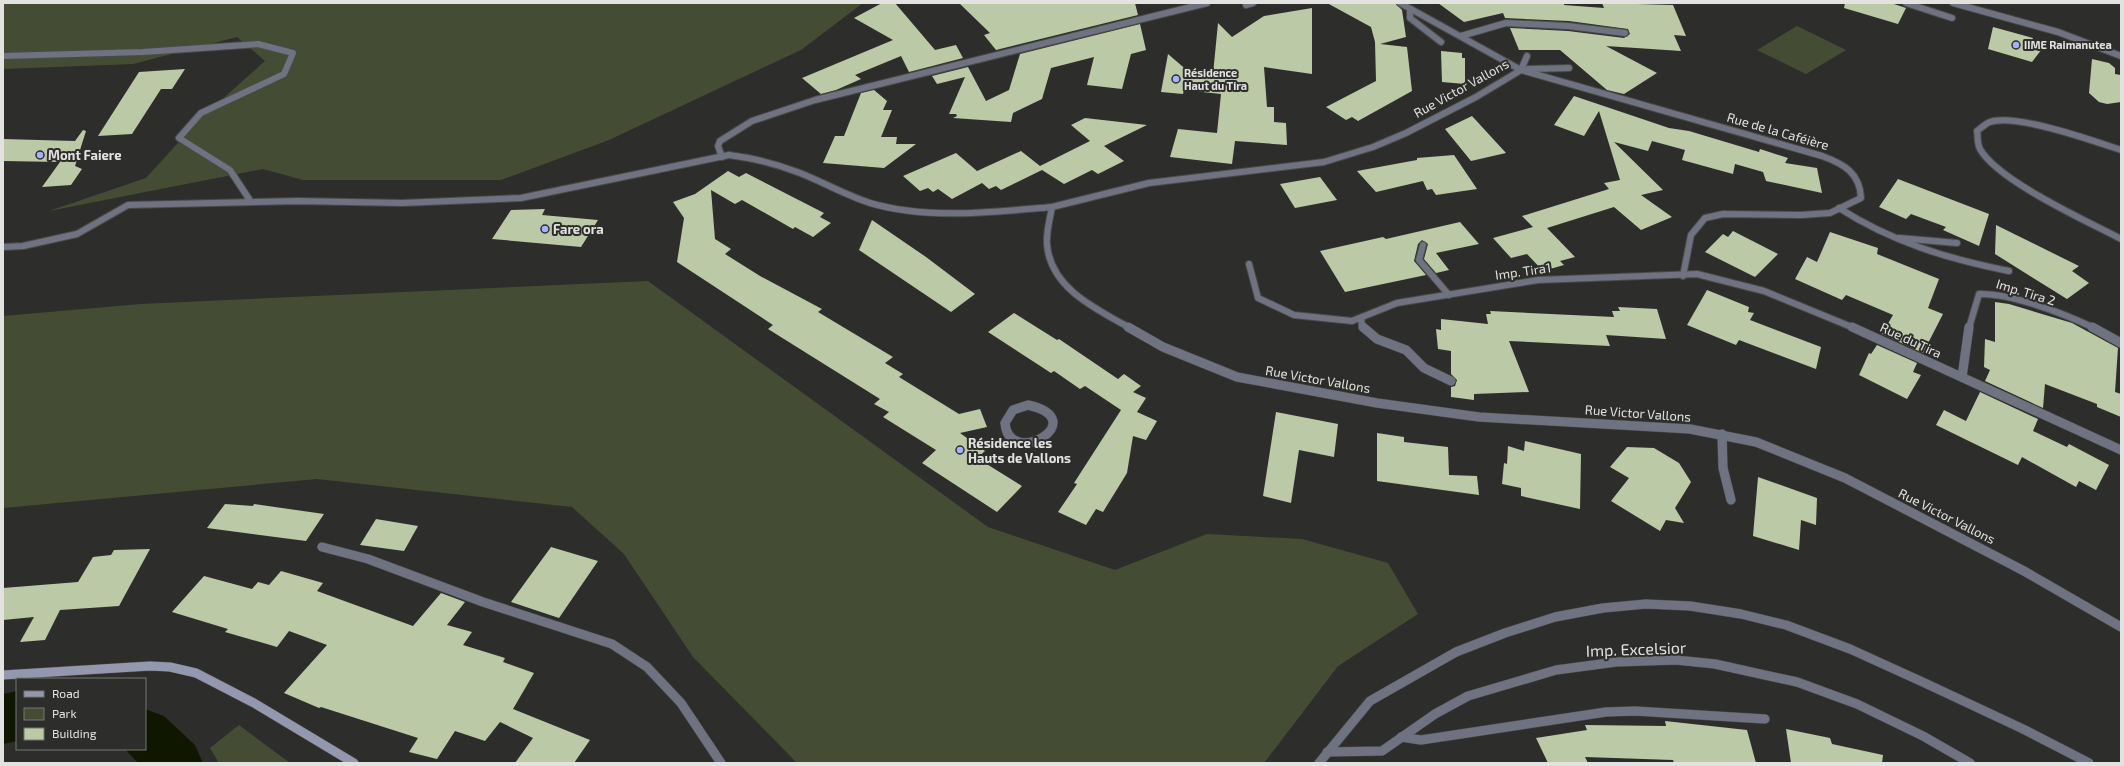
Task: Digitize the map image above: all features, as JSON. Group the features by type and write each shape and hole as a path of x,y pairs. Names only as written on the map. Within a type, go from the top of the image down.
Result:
{"main road":[{"path":"3,675 150,666 170,667 196,673 254,703 354,763"}],"street":[{"path":"722,157 718,146 720,141 752,121 778,111 862,87 1039,46 1208,3"},
{"path":"1400,3 1521,70 1569,68"},
{"path":"1906,3 1952,18"},
{"path":"1953,3 2058,32 2121,56"},
{"path":"1410,9 1410,18 1441,42"},
{"path":"1461,36 1506,23 1568,26 1625,33"},
{"path":"3,56 143,52 258,44 293,53 284,74 201,113 179,138 230,170 251,202"},
{"path":"1521,70 1527,56"},
{"name":"Rue Victor Vallons","path":"1521,70 1476,97 1406,133 1373,147 1331,160 1293,167 1149,183 1052,207 1047,243 1051,264 1061,279 1084,302 1163,348 1237,377 1377,403 1479,417 1636,425 1722,434 1756,442 1845,478 2024,571 2121,626"},
{"name":"Rue de la Caféière","path":"1521,70 1832,159 1856,176 1862,188 1861,198 1830,213 1800,215 1723,214 1705,218 1691,235 1683,276"},
{"path":"2121,150 2074,135 2016,123 1991,122 1977,131 1979,147 1997,168 2024,186 2121,239"},
{"path":"3,247 23,246 77,234 128,205 251,202 402,203 521,198 722,157 746,157 766,162 790,169 871,203 906,210 955,212 1052,207"},
{"path":"1839,208 1864,224 1924,252 1966,263 2009,271"},
{"path":"1892,237 1957,243"},
{"path":"1423,246 1419,260 1449,295"},
{"name":"Imp. Tira1","path":"1249,264 1258,298 1294,315 1352,321 1397,303 1551,278 1683,276"},
{"name":"Rue du Tira","path":"1683,276 1697,274 1764,291 1837,320 2121,450"},
{"name":"Imp. Tira 2","path":"1962,377 1964,342 1979,294 1983,293 1999,295 2080,322 2121,343"},
{"path":"1361,318 1362,326 1377,339 1406,350 1424,368 1451,381"},
{"path":"1035,405 1051,415 1053,424 1046,437 1034,442 1019,441 1008,434 1005,428 1005,423 1009,413 1017,407 1035,405"},
{"path":"1722,434 1723,468 1731,500"},
{"path":"322,547 368,559 484,602 612,644 647,668 682,704 721,763"},
{"path":"1319,763 1370,701 1456,652 1505,633 1555,617 1603,608 1646,604 1690,606 1741,614 1786,625 1850,649 1927,684 2023,729 2089,763"},
{"name":"Imp. Excelsior","path":"1327,752 1382,751 1435,714 1468,696 1556,670 1616,662 1676,660 1730,666 1797,682 1857,704 1923,736 1970,763"},
{"path":"1401,737 1420,740 1495,730 1606,712 1635,711 1765,719"}],"green space":[{"path":"3,3 863,3 801,50 609,140 501,180 303,180 263,169 49,211 146,178 197,122 265,61 237,37 133,64 3,69"},
{"path":"1797,26 1846,50 1806,74 1757,50"},
{"path":"648,281 988,527 1115,570 1207,534 1302,539 1388,563 1418,614 1338,666 1264,763 797,763 693,657 624,554 572,507 317,479 3,508 3,316 141,304"},
{"path":"239,725 290,763 219,763 210,748"}],"building":[{"path":"882,3 895,3 935,50 956,45 963,58 909,72 901,56 855,75 861,79 836,90 821,94 802,78 893,40 854,18"},
{"path":"959,3 1135,3 1138,15 996,50 984,35 990,33"},
{"path":"1327,3 1395,3 1402,10 1406,37 1380,44 1407,47 1412,91 1358,121 1352,117 1346,120 1326,107 1376,81 1375,42 1371,27"},
{"path":"1438,3 1564,3 1564,5 1604,8 1602,3 1673,5 1686,36 1674,35 1681,51 1606,46 1657,73 1624,94 1607,90 1560,50 1519,50 1510,28 1568,31 1624,38 1630,34 1628,29 1569,21 1505,18 1503,13 1464,22"},
{"path":"1845,3 1891,3 1906,8 1898,24 1844,8"},
{"path":"1312,8 1312,74 1264,67 1267,107 1274,107 1274,122 1286,123 1287,145 1235,141 1232,164 1170,157 1178,129 1217,133 1221,94 1184,90 1183,94 1161,92 1168,54 1189,72 1213,74 1218,23 1232,37 1264,16"},
{"path":"1140,24 1146,50 1131,54 1122,89 1087,85 1094,57 1051,68 1042,99 1013,113 1011,122 953,118 957,116 956,114 949,114 965,77 937,84 932,76 968,67 986,101 1009,90 1020,54"},
{"name":"IIME Raimanutea","path":"1993,27 2033,38 2032,41 2045,45 2032,62 1988,49"},
{"path":"1441,51 1462,53 1462,58 1465,58 1465,84 1442,82"},
{"path":"2092,59 2109,63 2115,68 2115,74 2121,75 2121,102 2107,104 2099,102 2089,93"},
{"path":"185,69 172,89 161,89 132,134 98,136 139,72"},
{"path":"874,90 887,101 883,110 892,110 881,137 897,137 896,144 916,144 884,168 823,163 835,136 844,136 861,93"},
{"path":"1574,96 1669,128 1689,131 1759,152 1760,149 1788,158 1785,163 1817,168 1822,193 1766,181 1763,172 1735,164 1733,174 1682,160 1685,150 1652,141 1648,151 1614,142 1663,190 1641,195 1672,217 1641,230 1614,207 1547,228 1575,257 1560,261 1564,265 1543,271 1527,254 1511,258 1493,238 1533,227 1522,216 1609,189 1604,183 1620,180 1599,111 1584,136 1554,125"},
{"path":"1472,116 1506,153 1471,161 1445,129"},
{"path":"1085,118 1147,125 1104,146 1124,161 1098,174 1092,170 1064,184 1042,170 1001,190 996,186 989,189 982,183 952,199 938,189 933,192 928,188 920,191 903,176 956,153 977,171 1021,151 1040,166 1090,141 1071,125"},
{"path":"83,130 86,131 75,166 82,169 71,185 42,187 60,162 3,161 3,139 75,141"},
{"path":"1454,155 1477,189 1436,195 1432,189 1427,190 1423,181 1376,192 1357,171 1417,160 1417,158"},
{"path":"728,171 739,177 746,173 824,213 820,217 831,223 813,237 795,227 793,229 742,200 735,204 711,190 715,239 731,249 725,254 760,276 822,309 818,312 893,357 885,363 903,374 899,377 959,414 980,409 987,427 960,433 985,451 977,458 1022,486 997,512 922,463 936,450 883,417 889,412 874,404 880,399 768,329 773,325 677,262 684,218 673,202 695,194"},
{"path":"1320,177 1337,200 1295,208 1280,184"},
{"path":"1898,179 1989,214 1979,246 1943,230 1946,227 1911,214 1906,219 1879,207"},
{"name":"Fare ora","path":"545,209 542,215 598,220 581,247 492,239 511,210"},
{"path":"872,220 926,257 975,294 951,312 859,250"},
{"path":"1460,222 1479,244 1436,253 1449,270 1436,273 1424,259 1428,244 1422,240 1418,244 1414,261 1426,275 1345,292 1320,251 1383,237 1386,239"},
{"path":"1996,225 2079,266 2072,271 2089,283 2067,299 1995,254"},
{"path":"1733,231 1778,254 1755,277 1705,252 1723,234 1728,237"},
{"path":"1830,232 1878,248 1877,254 1939,279 1928,308 1943,314 1923,353 1882,334 1893,315 1846,295 1842,300 1795,279 1807,257 1817,262"},
{"path":"1707,290 1749,307 1748,312 1754,313 1750,320 1821,347 1816,369 1739,340 1736,345 1687,325"},
{"path":"1995,302 2009,304 2072,323 2118,348 2115,392 2121,394 2121,417 2097,407 2097,404 2045,384 2043,408 1985,381 1990,370 1984,367 1985,339 1995,342"},
{"path":"1618,307 1657,309 1666,339 1606,335 1610,346 1509,341 1529,392 1474,394 1474,400 1451,397 1451,387 1455,386 1457,380 1451,374 1451,351 1438,349 1436,329 1441,330 1441,319 1488,324 1486,314 1491,314 1490,311 1614,317 1612,311 1620,311"},
{"path":"1014,313 1057,340 1059,339 1118,379 1124,374 1141,386 1133,392 1146,398 1137,412 1157,421 1146,440 1133,436 1127,473 1103,512 1096,509 1086,525 1058,512 1077,484 1074,483 1121,410 1085,386 1080,389 1054,371 1051,373 988,332"},
{"path":"1877,345 1917,363 1913,372 1921,375 1907,399 1859,375 1869,353 1871,354"},
{"path":"1980,392 2038,419 2033,431 2067,447 2069,444 2109,465 2096,490 2079,481 2076,487 2022,457 2018,465 1936,425 1944,410 1966,421"},
{"path":"1276,412 1338,424 1334,457 1299,450 1291,503 1263,496"},
{"path":"1377,433 1404,437 1404,442 1448,447 1449,475 1477,476 1479,495 1377,481"},
{"path":"1525,441 1581,454 1580,509 1521,496 1521,488 1502,484 1504,463 1507,464 1508,446 1524,451"},
{"path":"1627,447 1654,448 1679,463 1691,482 1675,508 1684,523 1666,520 1660,531 1611,501 1629,478 1610,467"},
{"path":"1758,477 1817,498 1816,525 1801,520 1799,550 1753,536"},
{"path":"225,504 253,506 254,504 324,514 306,541 207,528"},
{"path":"376,519 418,526 404,551 360,545"},
{"path":"551,547 598,561 559,618 511,602"},
{"path":"150,549 119,606 60,610 45,640 20,642 34,617 3,620 3,588 78,582 93,557 111,555 114,550"},
{"path":"281,571 323,583 317,591 413,626 441,593 465,602 447,625 472,632 463,645 505,658 503,662 534,673 513,709 590,740 574,763 515,763 533,738 500,722 485,741 455,731 437,759 409,752 418,738 321,707 319,708 284,693 327,645 289,631 277,647 225,632 228,629 172,612 204,576 252,589 258,582 269,585"},
{"path":"1665,721 1747,730 1756,763 1674,763 1673,760 1585,757 1588,763 1548,763 1536,738 1587,730 1585,725 1666,726"},
{"path":"1786,729 1830,738 1832,744 1883,755 1882,763 1791,763"}],"waterway":[{"path":"3,719 16,716"},
{"path":"146,735 176,763"}],"place":[{"name":"IIME Raimanutea","path":"2016,45"},
{"name":"Résidence Haut du Tira","path":"1176,79"},
{"name":"Mont Faiere","path":"40,155"},
{"name":"Fare ora","path":"545,229"},
{"name":"Résidence les Hauts de Vallons","path":"960,450"}]}
